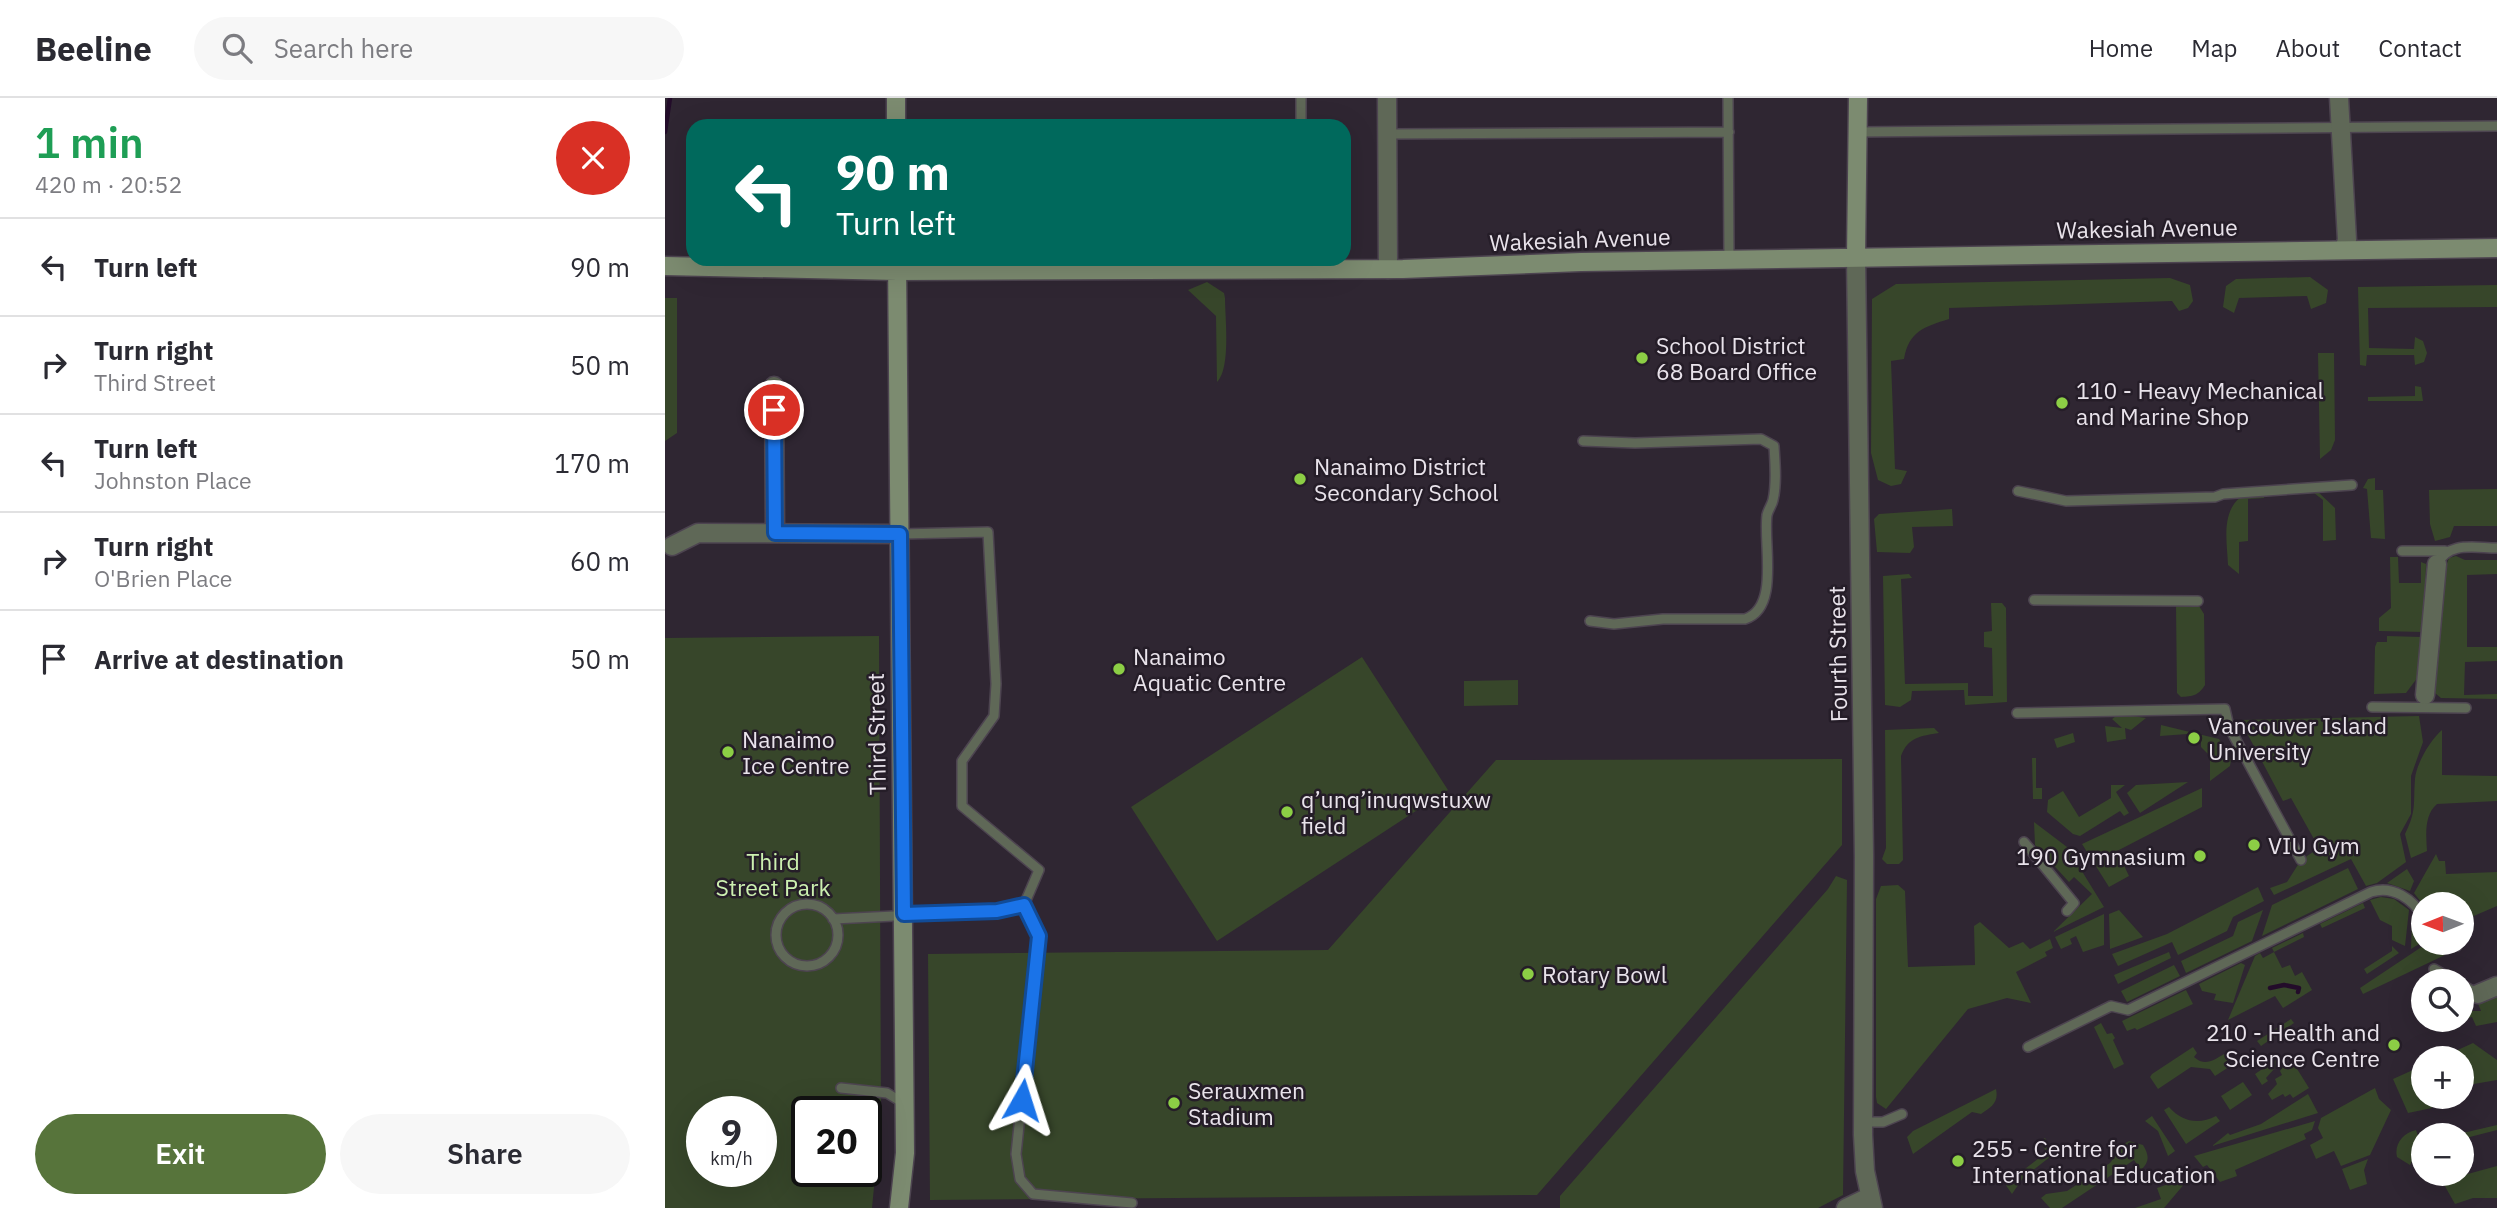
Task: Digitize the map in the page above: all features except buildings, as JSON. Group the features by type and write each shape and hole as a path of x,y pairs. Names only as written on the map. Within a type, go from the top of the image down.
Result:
{"main road":[{"path":"896,98 896,119"},
{"name":"Fourth Street","path":"1856,258 1858,98"},
{"name":"Wakesiah Avenue","path":"1020,266 1388,269 1729,259 2497,248"},
{"name":"Wakesiah Avenue","path":"665,267 781,266"},
{"name":"Third Street","path":"897,266 905,1104 905,1153 899,1208"}],"street":[{"path":"1387,98 1388,269"},
{"path":"2339,98 2347,240 2344,249"},
{"name":"Fourth Street","path":"1856,258 1864,866 1863,1122 1865,1171 1871,1202"},
{"path":"774,386 775,533"},
{"path":"672,546 698,533 900,534"},
{"path":"2425,695 2441,557"},
{"path":"2479,994 2497,986"},
{"path":"1846,1208 1871,1202"}],"lane":[{"path":"1301,98 1301,119"},
{"path":"1728,98 1729,259"},
{"path":"1858,132 2497,126"},
{"path":"1387,134 1729,132"},
{"path":"1584,441 1635,443 1762,439 1774,446 1775,461 1775,489 1767,515 1767,577 1762,607 1755,616 1745,620 1663,619 1614,624 1590,621"},
{"path":"2018,491 2066,501 2215,497 2223,494 2352,485"},
{"path":"900,534 988,532 996,684 994,716 962,761 962,806 1039,870 1024,905 1039,936 1016,1154 1020,1179 1034,1194 1132,1203"},
{"path":"2402,551 2441,557 2455,547 2497,548"},
{"path":"2034,600 2198,601"},
{"path":"2372,708 2466,708"},
{"path":"2017,713 2225,709 2229,727 2301,860"},
{"path":"2024,842 2074,903 2067,911"},
{"path":"2028,1047 2111,1006 2128,1010 2371,891 2391,890 2411,906"},
{"path":"833,919 838,939 828,957 820,963 800,965 782,955 775,936 781,917 798,905 818,906 833,919 997,911 1024,905"},
{"path":"2474,991 2479,994"},
{"path":"841,1088 887,1093 905,1104"},
{"path":"1863,1122 1883,1122 1902,1114"}],"green space":[{"path":"2310,277 2328,290 2326,303 2311,309 2307,296 2239,298 2234,313 2223,307 2226,286 2236,279"},
{"path":"2170,278 2190,285 2193,301 2188,308 2179,311 2172,301 1949,308 1949,319 1919,332 1910,342 1904,359 1891,361 1895,469 1907,471 1901,484 1891,486 1878,480 1871,453 1872,299 1896,284"},
{"path":"1207,282 1224,293 1225,298 1226,355 1217,382 1216,316 1188,290"},
{"path":"2497,285 2497,307 2368,308 2369,348 2414,349 2415,337 2423,341 2427,353 2424,362 2415,365 2414,355 2367,355 2366,366 2360,365 2358,287"},
{"path":"665,298 677,298 677,433 665,441"},
{"path":"2318,353 2334,353 2335,440 2331,450 2320,459"},
{"path":"2415,386 2421,387 2423,401 2368,401 2368,397 2415,396"},
{"path":"2375,478 2375,490 2383,490 2385,539 2371,538 2367,489 2363,488 2368,479"},
{"path":"2497,489 2497,526 2454,526 2450,537 2435,541 2430,524 2429,490"},
{"path":"2316,490 2335,508 2336,540 2323,541 2323,500 2314,493"},
{"path":"2245,494 2264,494 2264,498 2248,499 2248,541 2239,542 2239,574 2228,565 2226,536 2228,516 2237,500"},
{"path":"1952,509 1953,526 1912,527 1914,547 1910,553 1877,552 1874,519 1879,514"},
{"path":"2456,556 2465,560 2497,560 2497,574 2467,575 2467,647 2497,647 2497,661 2465,662 2464,695 2497,694 2497,699 2441,698 2435,693 2443,574 2449,558"},
{"path":"2390,557 2398,557 2399,583 2421,583 2421,562 2426,564 2424,632 2379,631 2379,618 2391,608"},
{"path":"1909,574 1912,578 1901,579 1905,684 1968,683 1968,696 1993,696 1992,648 1984,647 1984,632 1992,631 1991,603 2002,603 2006,608 2007,702 1965,705 1964,690 1912,691 1911,700 1900,707 1885,705 1883,576"},
{"path":"2176,606 2199,606 2204,614 2205,685 2197,693 2181,697 2177,693"},
{"name":"Third Street Park","path":"879,636 881,1096 791,1096 791,1187 874,1187 872,1208 665,1208 665,638"},
{"path":"2387,636 2421,637 2418,677 2406,693 2374,694 2375,647 2377,642 2387,642"},
{"name":"q’unq’inuqwstuxw field","path":"1362,657 1448,790 1217,941 1131,807"},
{"path":"1518,680 1518,705 1464,706 1464,681"},
{"path":"2119,714 2146,718 2131,730 2125,728 2126,739 2107,742 2105,726 2122,728 2112,719"},
{"path":"2419,716 2423,742 2411,776 2411,814 2400,834 2406,862 2377,883 2366,886 2351,859 2274,895 2270,888 2287,882 2301,860 2319,848 2291,798 2283,801 2240,720"},
{"path":"2161,725 2196,733 2160,736"},
{"path":"1934,728 1939,733 1911,741 1901,756 1903,860 1899,864 1887,864 1882,859 1886,848 1885,730"},
{"path":"2442,730 2442,775 2497,776 2497,801 2437,804 2428,819 2427,851 2411,858 2405,834 2413,813 2416,773 2425,752"},
{"path":"2073,733 2075,742 2057,748 2054,739"},
{"path":"2201,735 2219,739 2231,760 2230,766 2210,781 2210,756 2201,747"},
{"path":"2032,758 2036,758 2036,788 2042,788 2042,799 2033,799"},
{"name":"Rotary Bowl","path":"1842,759 1842,845 1537,1195 930,1200 928,954 1328,950 1496,760"},
{"path":"2188,782 2140,813 2127,793 2136,785"},
{"path":"2111,785 2125,785 2116,792 2129,813 2124,816 2120,811 2080,836 2073,834 2047,812 2048,800 2063,791 2079,817 2111,798"},
{"path":"2202,788 2202,807 2117,851 2129,876 2109,887 2082,844"},
{"path":"2034,822 2067,847 2104,907 2053,932 2092,894 2074,877 2069,882 2035,845"},
{"path":"2436,854 2439,861 2445,861 2446,874 2497,872 2497,906 2475,915 2475,892 2415,892"},
{"path":"2348,868 2358,889 2262,936 2272,905"},
{"path":"2407,869 2414,881 2410,891 2387,883"},
{"path":"1836,876 1847,880 1843,1195 1818,1208 1560,1208 1560,1196 1828,889"},
{"path":"1898,885 1905,891 1908,967 1975,965 1974,926 1980,922 2009,948 2023,942 2030,949 2050,939 2053,948 2045,952 2047,956 2016,972 2031,1003 2007,998 1968,1009 1886,1109 1877,1103 1876,1097 1876,899 1881,886"},
{"path":"2258,887 2264,901 2233,917 2227,931 2178,955 2172,942 2118,966 2112,954 2167,934"},
{"path":"2381,897 2394,899 2409,910 2405,946 2392,940 2392,926 2380,920 2370,900"},
{"path":"2363,903 2365,908 2322,928 2320,924"},
{"path":"2119,910 2143,937 2110,949 2109,914"},
{"path":"2263,910 2252,941 2186,973 2181,961 2233,936 2238,922"},
{"path":"2104,914 2104,945 2083,952 2076,936 2070,939 2072,944 2061,949 2055,937"},
{"path":"2303,933 2304,937 2274,952 2272,948"},
{"path":"2392,946 2399,953 2367,974 2364,969 2392,951"},
{"path":"2169,952 2171,958 2118,984 2114,975"},
{"path":"2274,952 2282,968 2290,965 2295,976 2302,972 2312,990 2283,1008 2275,996 2228,1020 2255,956 2260,953 2263,958"},
{"path":"2411,954 2443,956 2363,994 2360,988"},
{"path":"2241,963 2245,965 2233,1003 2214,1000 2216,994 2202,991 2199,984"},
{"path":"2174,965 2180,976 2127,1002 2121,991"},
{"path":"2186,990 2193,1004 2137,1030 2135,1028 2127,1031 2122,1021"},
{"path":"2497,992 2497,1022 2476,1026 2474,1011 2481,1011 2477,1001"},
{"path":"2291,1019 2294,1023 2261,1046 2257,1041"},
{"path":"2101,1023 2107,1034 2112,1033 2115,1038 2113,1040 2124,1064 2114,1069 2094,1027"},
{"path":"2473,1043 2497,1060 2497,1080 2474,1084 2474,1046 2466,1046"},
{"path":"2193,1047 2197,1053 2194,1057 2202,1062 2209,1062 2224,1054 2232,1065 2215,1076 2210,1069 2191,1067 2158,1089 2150,1077 2152,1074"},
{"path":"2277,1059 2275,1068 2266,1078 2268,1081 2262,1085 2255,1074"},
{"path":"2286,1062 2289,1067 2294,1064 2309,1088 2293,1098 2290,1094 2285,1097 2283,1094 2272,1100 2268,1094 2277,1084 2275,1079 2282,1075 2280,1071"},
{"path":"2411,1071 2411,1109 2427,1109 2408,1113 2393,1079"},
{"path":"2243,1082 2252,1095 2230,1110 2221,1096"},
{"path":"2375,1088 2379,1099 2391,1110 2370,1155 2341,1166 2334,1151 2316,1159 2310,1145 2323,1138 2318,1128 2321,1118"},
{"path":"1996,1089 1995,1101 1988,1109 1981,1114 1972,1112 1913,1154 1907,1137 1913,1131"},
{"path":"2308,1094 2318,1113 2212,1146 2228,1133 2230,1135 2261,1124"},
{"path":"2169,1107 2185,1119 2197,1121 2216,1116 2220,1121 2186,1144 2164,1110"},
{"path":"2152,1116 2175,1151 2168,1156 2158,1131 2145,1121"},
{"path":"2315,1121 2312,1130 2304,1134 2306,1139 2235,1170 2237,1176 2220,1182 2207,1165 2203,1167 2194,1156"},
{"path":"2497,1125 2497,1130 2474,1136 2474,1130"},
{"path":"2411,1131 2410,1165 2397,1157 2398,1144 2403,1136"},
{"path":"2045,1138 2055,1153 2023,1178 2012,1194 2005,1184 2047,1152 2039,1141"},
{"path":"2129,1141 2143,1145 2146,1152 2148,1158 2141,1170 2134,1160 2062,1208 2050,1208 2041,1198 2046,1194 2067,1191 2110,1163"},
{"path":"2368,1159 2364,1170 2367,1184 2350,1190 2342,1169"},
{"path":"2497,1166 2497,1198 2473,1198 2455,1204 2445,1186 2474,1186 2474,1172"},
{"path":"2191,1176 2164,1208 2135,1208 2161,1199 2157,1188"}],"waterway":[{"path":"665,132 670,98"},
{"path":"2270,988 2284,985 2299,988 2298,992"}],"place":[{"name":"School District 68 Board Office","path":"1642,358"},
{"name":"110 - Heavy Mechanical and Marine Shop","path":"2062,403"},
{"name":"Nanaimo District Secondary School","path":"1300,479"},
{"name":"Nanaimo Aquatic Centre","path":"1119,669"},
{"name":"Vancouver Island University","path":"2194,738"},
{"name":"Nanaimo Ice Centre","path":"728,752"},
{"name":"q’unq’inuqwstuxw field","path":"1287,812"},
{"name":"VIU Gym","path":"2254,845"},
{"name":"190 Gymnasium","path":"2200,856"},
{"name":"Rotary Bowl","path":"1528,974"},
{"name":"210 - Health and Science Centre","path":"2394,1045"},
{"name":"Serauxmen Stadium","path":"1174,1103"},
{"name":"255 - Centre for International Education","path":"1958,1161"}],"route":[{"path":"774,410 775,533 900,534 899,691 904,914 997,911 1024,905 1039,936 1022,1100"}]}
